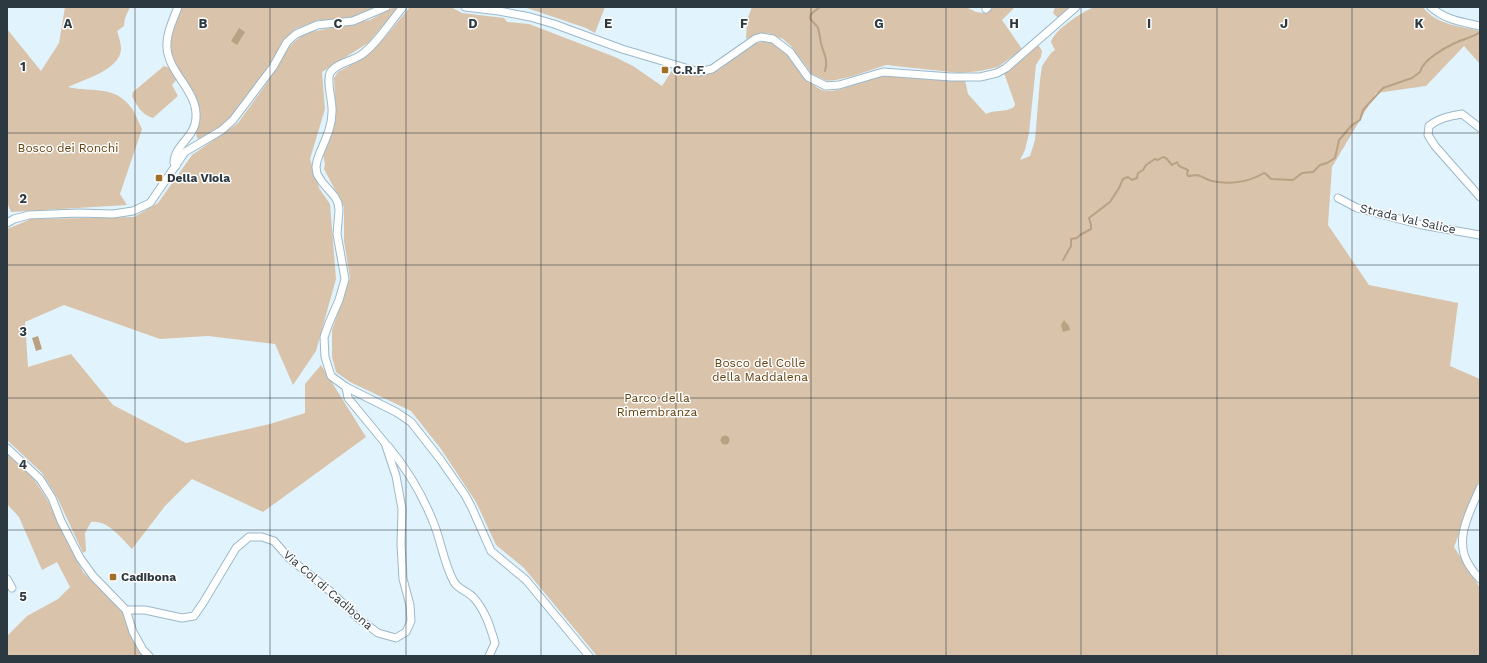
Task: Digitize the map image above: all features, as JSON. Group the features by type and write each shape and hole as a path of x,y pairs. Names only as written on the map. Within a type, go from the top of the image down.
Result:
{"street":[{"path":"176,166 174,163 175,154 191,135 196,123 194,102 173,67 168,54 168,34 178,7"},
{"path":"7,223 14,219 29,215 78,213 113,214 134,212 150,203 181,157 189,149 222,130 233,120 273,67 287,42 296,34 317,25 353,21 386,7"},
{"path":"403,7 369,49 356,58 336,67 330,74 329,78 332,100 332,121 316,161 316,168 322,182 335,197 338,203 337,234 345,278 339,300 328,323 324,337 325,357 331,376 346,387 396,412 411,422 440,459 465,495 491,551 526,580 589,656"},
{"path":"465,7 499,11 530,17 629,51 699,72 712,69 755,39 761,37 773,39 790,52 808,77 821,84 832,86 883,72 951,77 980,77 989,75 1006,68 1076,7"},
{"path":"1431,7 1438,14 1452,20 1480,26"},
{"path":"1480,128 1462,114 1449,116 1436,121 1429,126 1428,135 1435,146 1480,198"},
{"name":"Strada Val Salice","path":"1338,198 1364,210 1422,224 1480,235"},
{"name":"Via Col di Cadibona","path":"346,387 348,398 403,465 419,490 432,519 446,565 455,584 472,596 486,614 495,643 488,656"},
{"name":"Via Col di Cadibona","path":"126,610 145,610 182,618 194,616 236,548 248,537 262,537 274,541 289,558 330,591 358,618 378,633 396,638 406,632 412,621 410,605 403,578 400,544 402,509 396,476 385,443"},
{"path":"7,448 40,479 52,498 61,521 80,558 93,576 126,610 133,632 143,650 149,656"},
{"path":"1480,488 1463,532 1462,545 1468,563 1480,580"},
{"path":"7,579 12,588"}],"green space":[{"name":"Bosco dei Ronchi","path":"65,7 130,7 125,18 124,26 117,31 121,50 119,57 107,69 68,87 104,91 119,96 126,102 135,114 142,129 120,194 127,205 11,212 7,202 7,29 41,71 59,43"},
{"path":"182,7 377,7 356,17 336,21 319,20 295,29 279,47 265,73 229,120 198,139 196,133 199,113 197,101 178,69 171,52 170,42 172,33"},
{"path":"394,7 399,7 368,43 322,72 325,109 310,159 319,188 330,204 336,279 316,351 293,385 275,344 208,336 160,339 64,305 25,322 28,367 71,354 113,405 186,443 270,424 305,413 305,384 321,365 366,437 263,512 192,479 165,506 132,549 109,527 97,522 91,522 85,533 86,551 83,553 57,497 42,473 7,440 7,229 31,219 134,217 158,203 192,155 238,123 267,83 287,49 294,42 306,33 370,20"},
{"name":"Bosco del Colle della Maddalena","path":"410,7 451,7 462,13 504,18 507,22 529,24 615,57 633,66 662,86 673,69 693,74 706,74 714,72 753,45 761,42 769,42 784,50 814,86 822,90 828,91 841,89 879,76 965,80 968,94 986,114 1011,109 1014,107 1015,104 1004,73 1025,57 1036,45 1039,46 1042,51 1041,57 1036,65 1029,133 1025,150 1020,160 1030,156 1035,140 1042,66 1051,53 1055,50 1051,42 1053,37 1069,22 1094,7 1423,7 1428,13 1441,21 1480,31 1480,64 1464,46 1426,86 1376,93 1332,167 1328,225 1369,285 1458,303 1450,366 1480,379 1480,480 1454,547 1480,588 1480,656 597,656 524,568 496,545 476,502 441,449 411,411 350,382 336,372 332,357 332,330 350,278 344,241 344,207 324,169 325,165 323,153 336,119 334,78 338,72 349,66 380,43"},
{"path":"524,7 605,7 595,33 586,28"},
{"path":"752,7 969,7 968,8 976,12 984,13 991,7 1015,7 1002,20 1022,49 998,67 980,71 960,73 886,65 853,76 827,81 812,74 791,46 783,39 768,33 757,34 746,39 747,20"},
{"path":"1055,7 1071,7 1058,18 1053,13"},
{"path":"164,66 170,68 177,79 172,85 178,96 153,118 149,117 138,107 132,96 133,92"},
{"path":"7,451 30,473 48,501 83,572 122,611 129,632 145,656 7,656 7,636 27,616 58,599 70,587 57,562 42,570 19,517 7,504"}],"shaded area":[{"path":"239,28 245,32 237,45 231,41"},
{"path":"1064,320 1069,326 1070,330 1063,332 1061,325"},
{"path":"38,336 42,349 36,351 32,338"},
{"path":"725,435 730,440 725,445 720,440"}],"waterway":[{"path":"820,7 811,14 810,18 819,30 821,45 826,59 825,71"},
{"path":"1063,260 1071,246 1071,239 1077,238 1091,229 1089,218 1110,202 1123,179 1128,177 1132,180 1137,178 1138,173 1155,159 1158,160 1163,157 1166,158 1172,165 1177,162 1179,166 1188,170 1188,176 1197,175 1218,182 1232,183 1245,181 1264,173 1271,179 1293,180 1302,173 1313,172 1320,165 1335,158 1339,140 1352,125 1360,120 1363,110 1383,88 1412,78 1420,72 1429,59 1440,51 1480,32"}],"place":[{"name":"C.R.F.","path":"665,70"},
{"name":"Della Viola","path":"159,178"},
{"name":"Cadibona","path":"113,577"}],"park label":[{"name":"Parco della Rimembranza","path":"657,405"}]}
